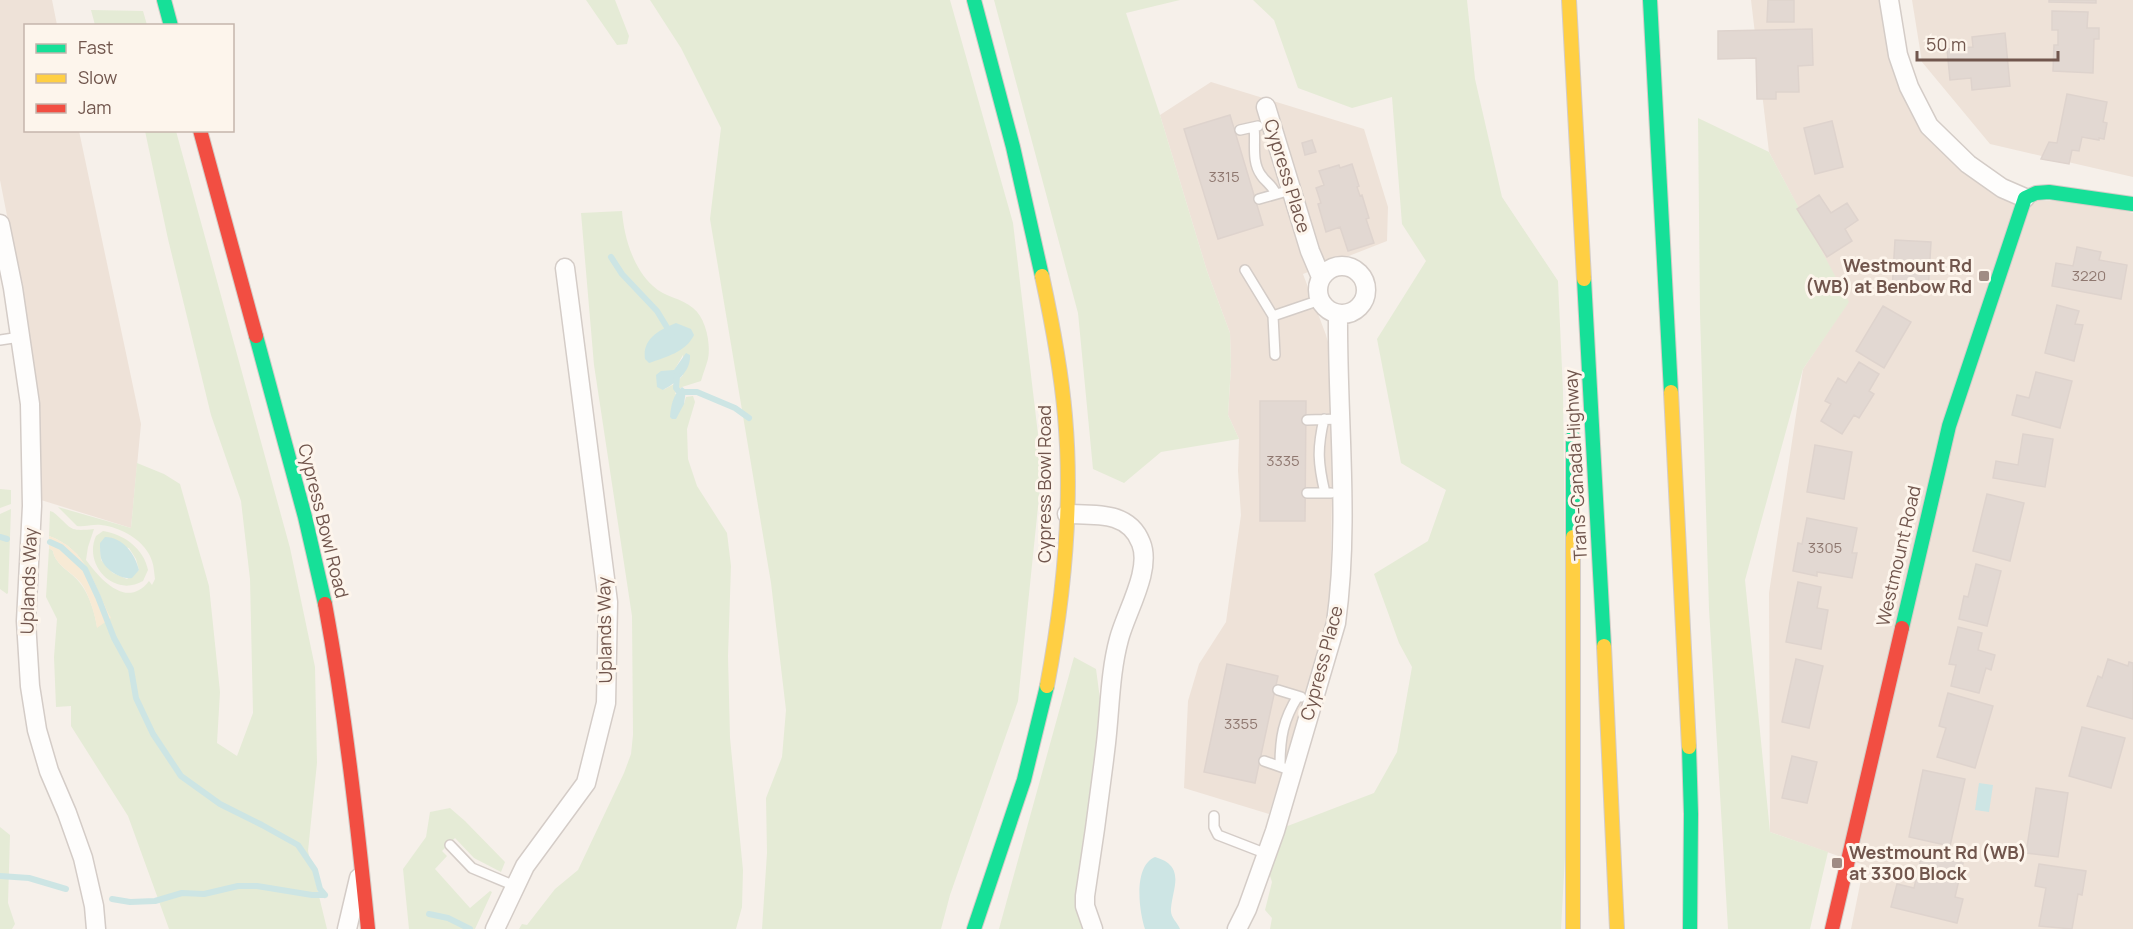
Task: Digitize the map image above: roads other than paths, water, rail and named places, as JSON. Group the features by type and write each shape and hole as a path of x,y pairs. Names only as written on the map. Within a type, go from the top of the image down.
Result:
{"main road":[{"path":"164,0 170,24"},
{"name":"Cypress Bowl Road","path":"974,0 1020,180 1052,328 1064,407 1067,455 1064,575 1051,666 1038,728 1020,795 974,929"},
{"name":"Trans-Canada Highway","path":"1569,0 1617,929"},
{"path":"1650,0 1687,690 1691,814 1690,929"},
{"name":"Cypress Bowl Road","path":"201,132 302,506 325,603 341,691 368,929"},
{"path":"2025,198 2036,193 2049,192 2133,204"},
{"name":"Westmount Road","path":"1833,929 1949,426 2025,198"},
{"path":"1576,383 1582,244"},
{"path":"1573,929 1574,429"}],"street":[{"path":"1889,0 1898,55 1909,87 1929,126 1968,164 2002,188 2025,198"},
{"name":"Cypress Place","path":"1263,119 1283,192 1321,278 1317,292 1320,300"},
{"name":"Uplands Way","path":"0,224 13,288 30,404 32,506 26,621 26,656 30,686 37,730 49,771 83,858 94,906 96,929"},
{"path":"1320,300 1328,310 1338,314 1348,314 1360,306 1366,293 1359,273 1346,266 1332,268 1321,278"},
{"name":"Uplands Way","path":"495,929 525,866 586,783 606,703 608,602 564,268"},
{"name":"Cypress Place","path":"1237,929 1247,909 1267,854 1286,768 1306,698 1336,623 1340,593 1333,493 1332,419 1338,314"},
{"path":"1067,514 1111,516 1123,520 1135,531 1144,551 1141,576 1122,628 1115,657 1101,787 1085,896 1085,906 1093,929"},
{"path":"347,929 362,868"}],"lane":[{"path":"1240,130 1263,119"},
{"path":"1259,199 1283,192"},
{"path":"1245,270 1272,316 1275,355"},
{"path":"1272,316 1320,300"},
{"path":"0,340 20,338"},
{"path":"1307,420 1332,419"},
{"path":"1307,493 1333,493"},
{"path":"1278,690 1306,698"},
{"path":"1264,761 1286,768"},
{"path":"1214,816 1214,827 1218,835 1267,854"},
{"path":"450,845 472,868 515,886"}],"water":[{"path":"676,323 691,329 694,335 690,341 675,353 649,363 645,359 645,352 649,341 658,332"},
{"path":"686,353 690,355 690,361 682,376 663,390 657,387 656,375 661,371 674,370"},
{"path":"682,387 686,390 684,404 676,419 672,419 670,417 673,400"},
{"path":"105,537 123,543 135,558 139,570 132,578 118,575 109,570 103,562 100,543"},
{"path":"1979,783 1993,785 1989,812 1975,810"},
{"path":"1155,857 1165,861 1174,872 1175,885 1171,911 1180,929 1145,929 1140,901 1141,879 1148,862"}],"waterway":[{"path":"611,257 622,274 657,311 671,334"},
{"path":"677,376 676,388 679,392 697,392 735,408 749,418"},
{"path":"0,537 7,539"},
{"path":"50,542 61,547 85,569 114,638 131,669 136,698 153,734 181,776 220,804 298,845 315,870 320,889 325,895"},
{"path":"0,876 29,878 66,889"},
{"path":"112,899 130,902 155,901 182,893 204,894 238,886 257,886 325,895"},
{"path":"429,914 448,918 470,929"}],"place":[{"name":"Westmount Rd (WB) at Benbow Rd","path":"1984,276"},
{"name":"Westmount Rd (WB) at 3300 Block","path":"1837,863"}]}
